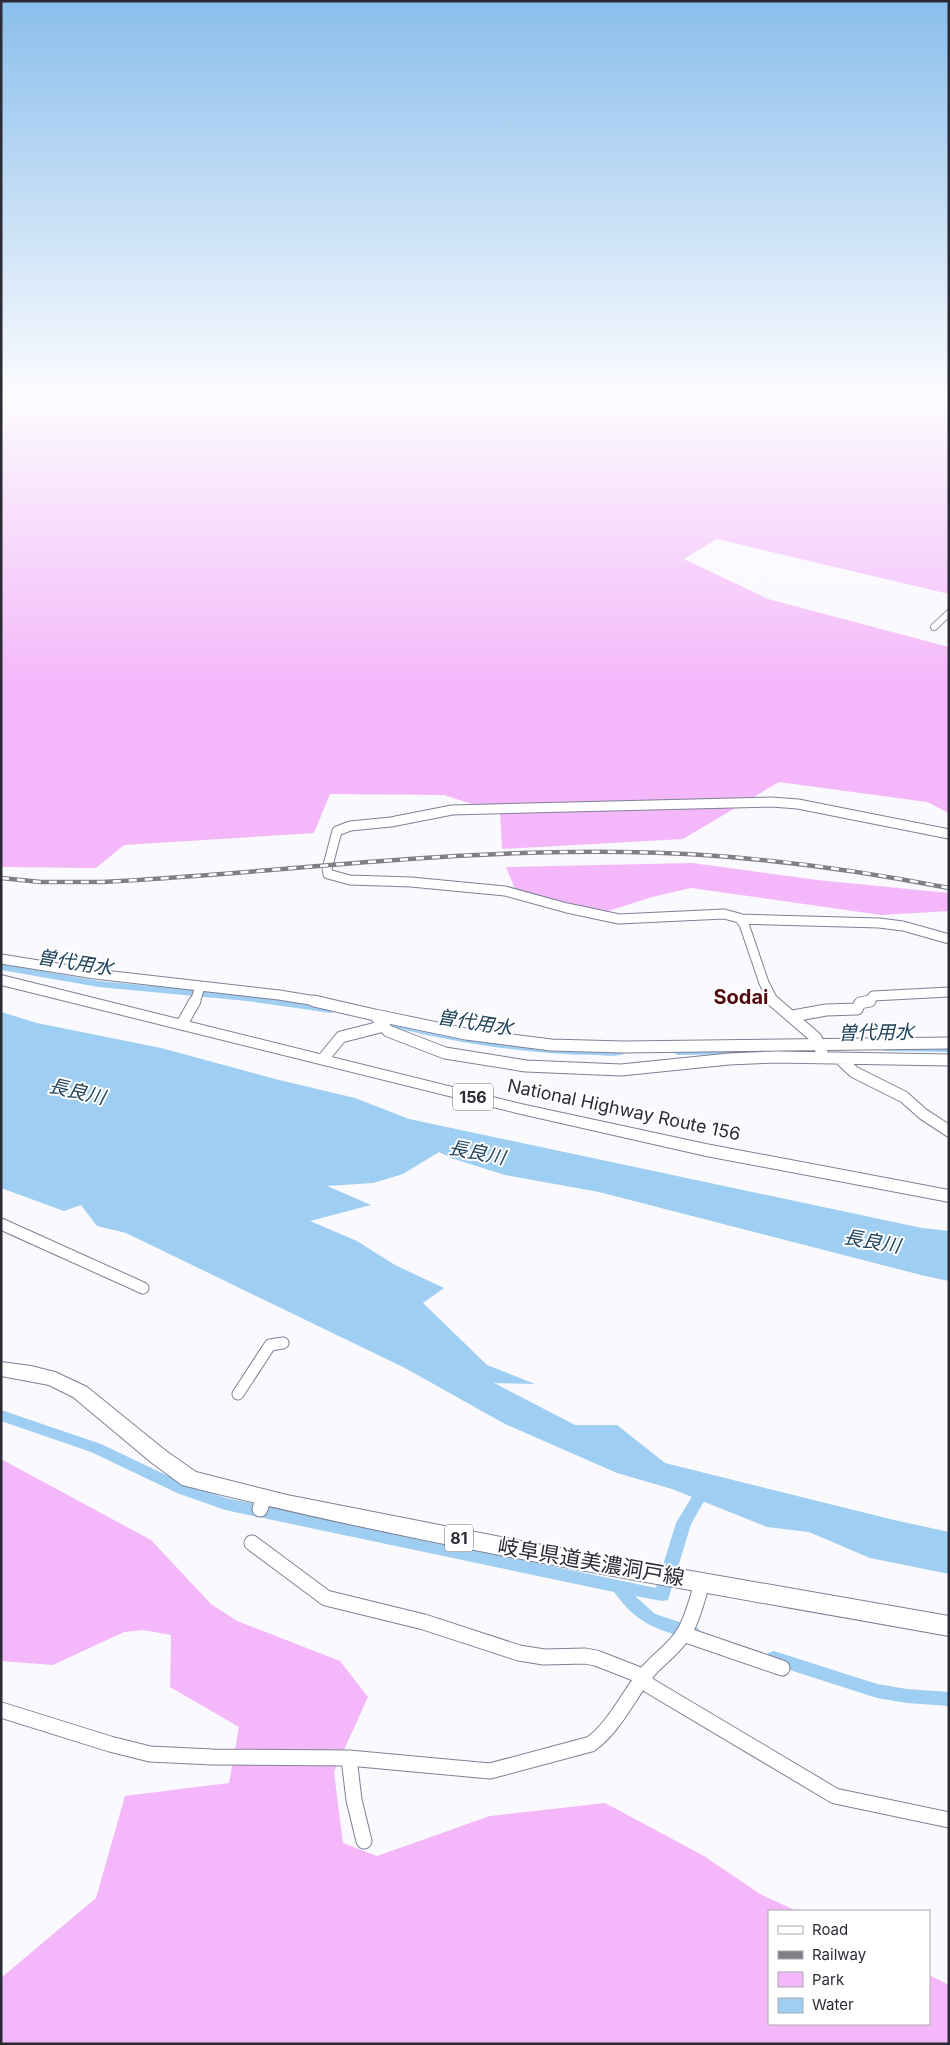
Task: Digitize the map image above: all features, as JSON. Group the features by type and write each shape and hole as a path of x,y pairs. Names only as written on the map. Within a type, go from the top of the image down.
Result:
{"main road":[{"name":"National Highway Route 156","path":"1,980 521,1109 706,1150 949,1196"},
{"name":"岐阜県道美濃洞戸線","path":"1,1369 55,1379 80,1392 159,1457 190,1479 262,1503 949,1626"}],"street":[{"path":"934,627 949,613"},
{"path":"949,834 798,804 771,802 452,810 391,822 344,827 337,831 327,866 328,874 350,880 411,882 505,891 567,908 619,919 718,914 740,919 885,923 903,926 949,940"},
{"path":"740,919 744,924 770,997 814,1034 823,1051 839,1058 854,1072 904,1097 923,1114 949,1131"},
{"path":"1,959 198,991 280,995 329,1004 379,1021 530,1044 726,1052 823,1051 949,1044"},
{"path":"182,1024 192,1009 198,991"},
{"path":"793,1016 826,1010 857,1009 860,1003 869,1002 873,996 949,992"},
{"path":"379,1021 388,1031 445,1053 526,1066 621,1070 726,1052"},
{"path":"323,1059 341,1037 379,1021"},
{"path":"839,1058 949,1060"},
{"path":"1,1224 143,1288"},
{"path":"238,1394 270,1345 283,1343"},
{"path":"252,1543 326,1598 424,1622 519,1653 544,1657 585,1656 596,1658 636,1674 650,1686 835,1796 949,1820"},
{"path":"1,1710 110,1744 150,1754 212,1758 349,1758 490,1771 500,1770 591,1744 600,1738 652,1666 677,1644 686,1629 702,1583"},
{"path":"686,1629 782,1668"},
{"path":"349,1758 359,1830 364,1840"}],"green space":[{"path":"1,492 949,492 949,594 717,539 684,559 768,599 949,647 949,813 927,802 779,782 683,839 502,849 500,813 444,795 330,794 314,833 124,845 96,868 1,867"},
{"path":"692,863 817,880 949,893 949,911 881,915 691,888 652,897 602,913 515,889 506,867"},
{"path":"1,1459 151,1540 211,1604 237,1621 340,1661 368,1697 334,1772 343,1843 377,1856 490,1816 605,1803 704,1856 760,1894 795,1910 768,1910 768,2025 930,2025 930,1976 949,1985 949,2044 1,2044 1,1978 96,1898 125,1796 229,1783 239,1727 170,1687 171,1635 143,1630 124,1632 53,1665 1,1661"}],"water":[{"name":"長良川","path":"1,1012 37,1023 161,1048 275,1079 355,1098 409,1119 922,1228 949,1231 949,1281 599,1192 505,1175 451,1158 439,1152 403,1174 373,1183 327,1186 371,1205 310,1221 357,1241 395,1265 444,1288 423,1303 487,1365 535,1384 494,1383 575,1425 617,1425 665,1463 949,1532 949,1574 870,1558 809,1532 767,1527 672,1489 617,1473 505,1424 405,1368 126,1233 97,1226 81,1205 64,1211 1,1188"}],"waterway":[{"name":"曽代用水","path":"1,967 99,984 247,998 331,1010"},
{"name":"曽代用水","path":"376,1020 497,1044 558,1050 620,1052"},
{"name":"曽代用水","path":"888,1049 949,1049"},
{"name":"曽代用水","path":"678,1052 787,1051"},
{"path":"1,1415 96,1448 182,1489 225,1504 619,1587"},
{"path":"619,1587 662,1595 684,1523 704,1489"},
{"path":"619,1587 627,1599 642,1614 668,1626 692,1633"},
{"path":"774,1658 877,1691 907,1696 949,1699"}],"railway":[{"path":"1,878 41,882 102,882 493,854 623,852 705,855 787,862 949,888"}],"district":[{"name":"Sodai","path":"741,997"}]}
